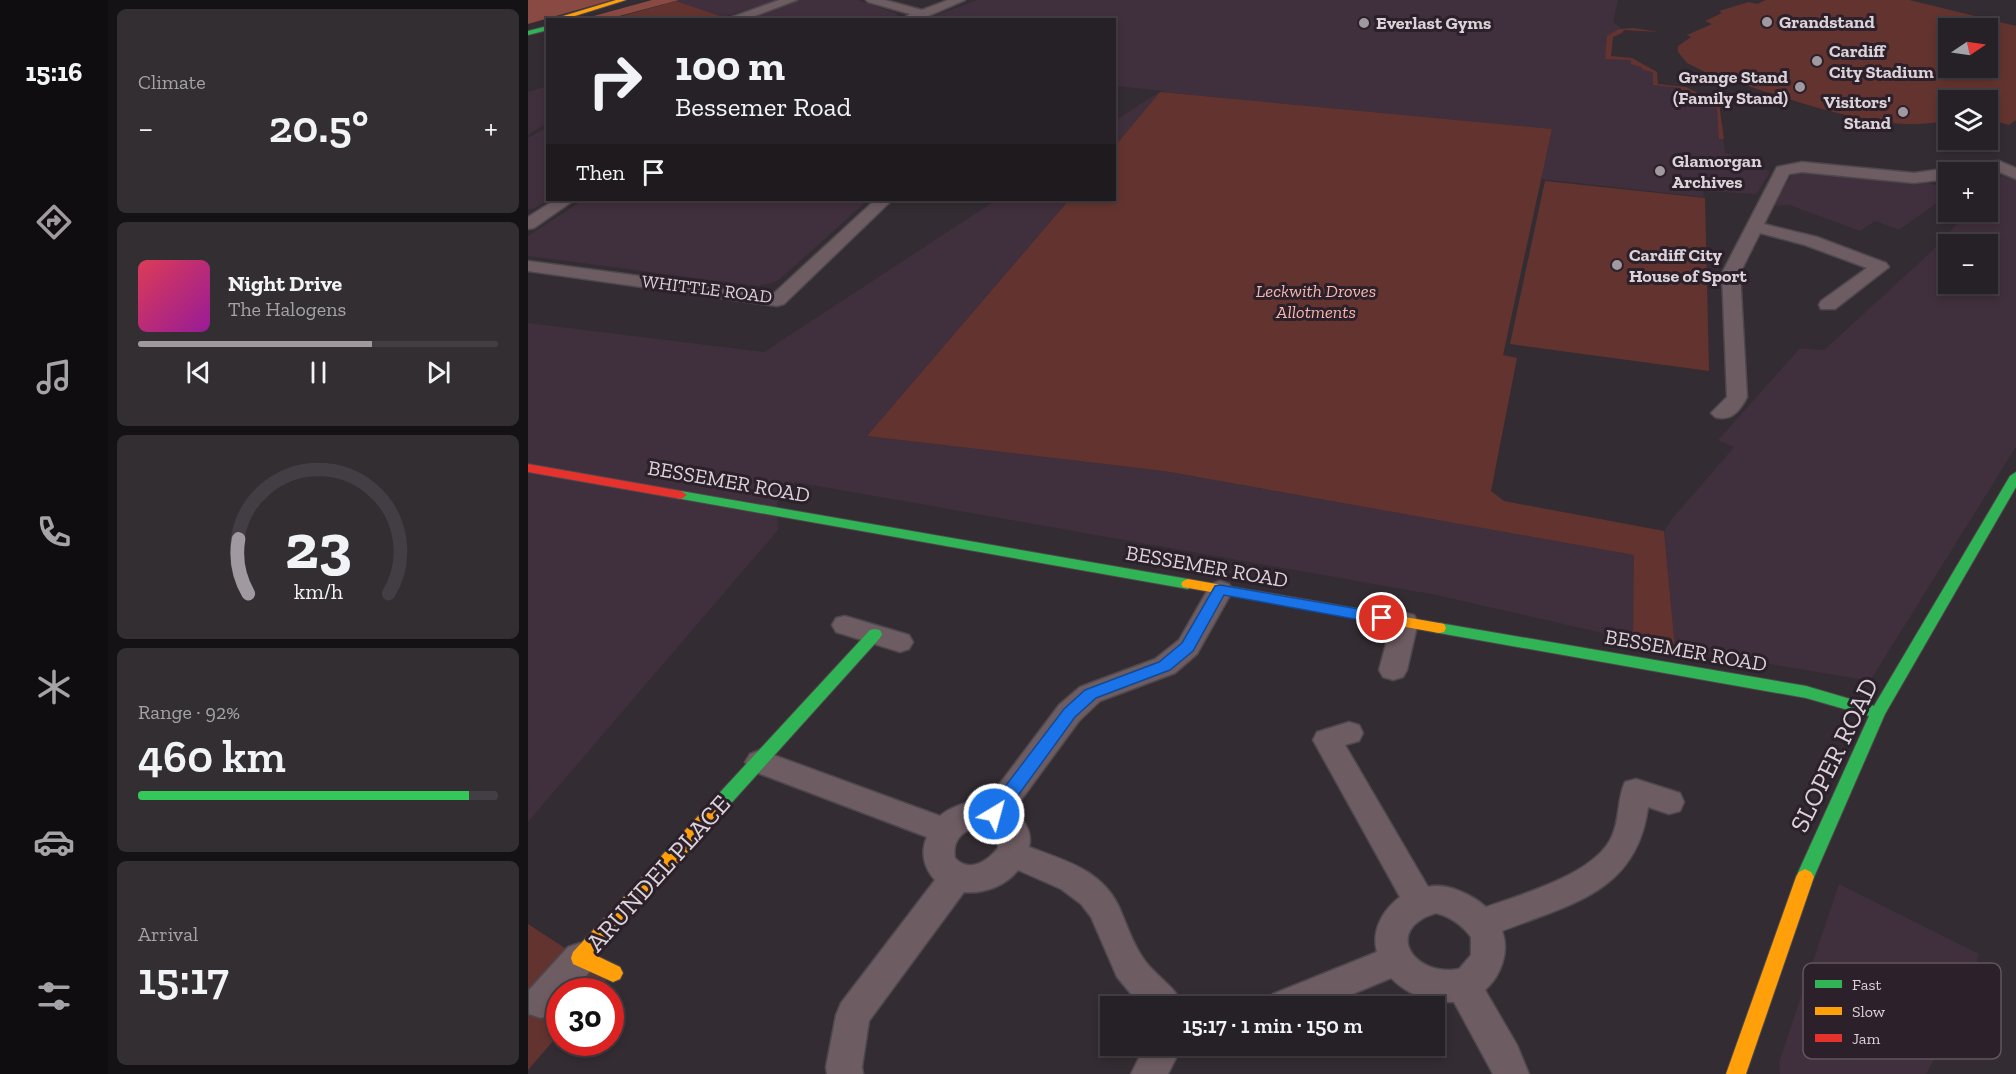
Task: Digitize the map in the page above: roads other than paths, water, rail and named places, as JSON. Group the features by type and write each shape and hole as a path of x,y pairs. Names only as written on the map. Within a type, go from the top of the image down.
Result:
{"street":[{"path":"736,18 791,0"},
{"path":"872,0 922,14"},
{"path":"912,18 958,0"},
{"path":"561,18 628,2"},
{"path":"582,18 628,2"},
{"path":"528,27 546,22"},
{"path":"528,33 546,28"},
{"path":"1722,413 1732,406 1737,397 1731,273 1781,172 1789,167 1802,166 1914,178 1938,175"},
{"path":"1998,166 2016,174"},
{"path":"528,224 564,201"},
{"name":"WHITTLE ROAD","path":"528,266 777,300 883,201"},
{"path":"1754,227 1887,262 1828,305"},
{"name":"BESSEMER ROAD","path":"528,468 1819,695 1878,713"},
{"name":"SLOPER ROAD","path":"1736,1074 1811,860 1878,713 2016,476"},
{"path":"994,814 1070,713 1090,694 1165,666 1188,647 1220,590"},
{"path":"1393,670 1405,622"},
{"path":"845,625 900,642"},
{"name":"ARUNDEL PLACE","path":"613,973 580,958 875,634"},
{"path":"1350,733 1327,740 1419,901"},
{"path":"760,762 945,831"},
{"path":"1481,924 1586,882 1605,870 1625,845 1636,791 1670,802"},
{"path":"980,813 994,814 1005,819 1013,827 1016,837 1013,854 1005,865 993,873 979,878 956,877 945,871 939,862 937,851 939,839 945,831 955,822 967,816 980,813"},
{"path":"1013,854 1069,878 1100,902 1131,969 1155,996"},
{"path":"845,1074 844,1067 853,1015 956,877"},
{"path":"1436,899 1452,902 1467,909 1485,931 1488,946 1486,962 1478,974 1463,985 1443,987 1425,984 1410,975 1397,960 1391,945 1392,930 1398,916 1419,901 1436,899"},
{"path":"541,1002 580,958"},
{"path":"1309,996 1397,960"},
{"path":"1463,985 1504,1057 1511,1074"},
{"path":"1149,1074 1159,1056"}],"place":[{"name":"Grandstand","path":"1767,22"},
{"name":"Everlast Gyms","path":"1364,23"},
{"name":"Cardiff City Stadium","path":"1817,61"},
{"name":"Grange Stand (Family Stand)","path":"1800,87"},
{"name":"Visitors' Stand","path":"1903,112"},
{"name":"Glamorgan Archives","path":"1660,171"},
{"name":"Cardiff City House of Sport","path":"1617,265"}],"park label":[{"name":"Leckwith Droves Allotments","path":"1316,301"}]}
